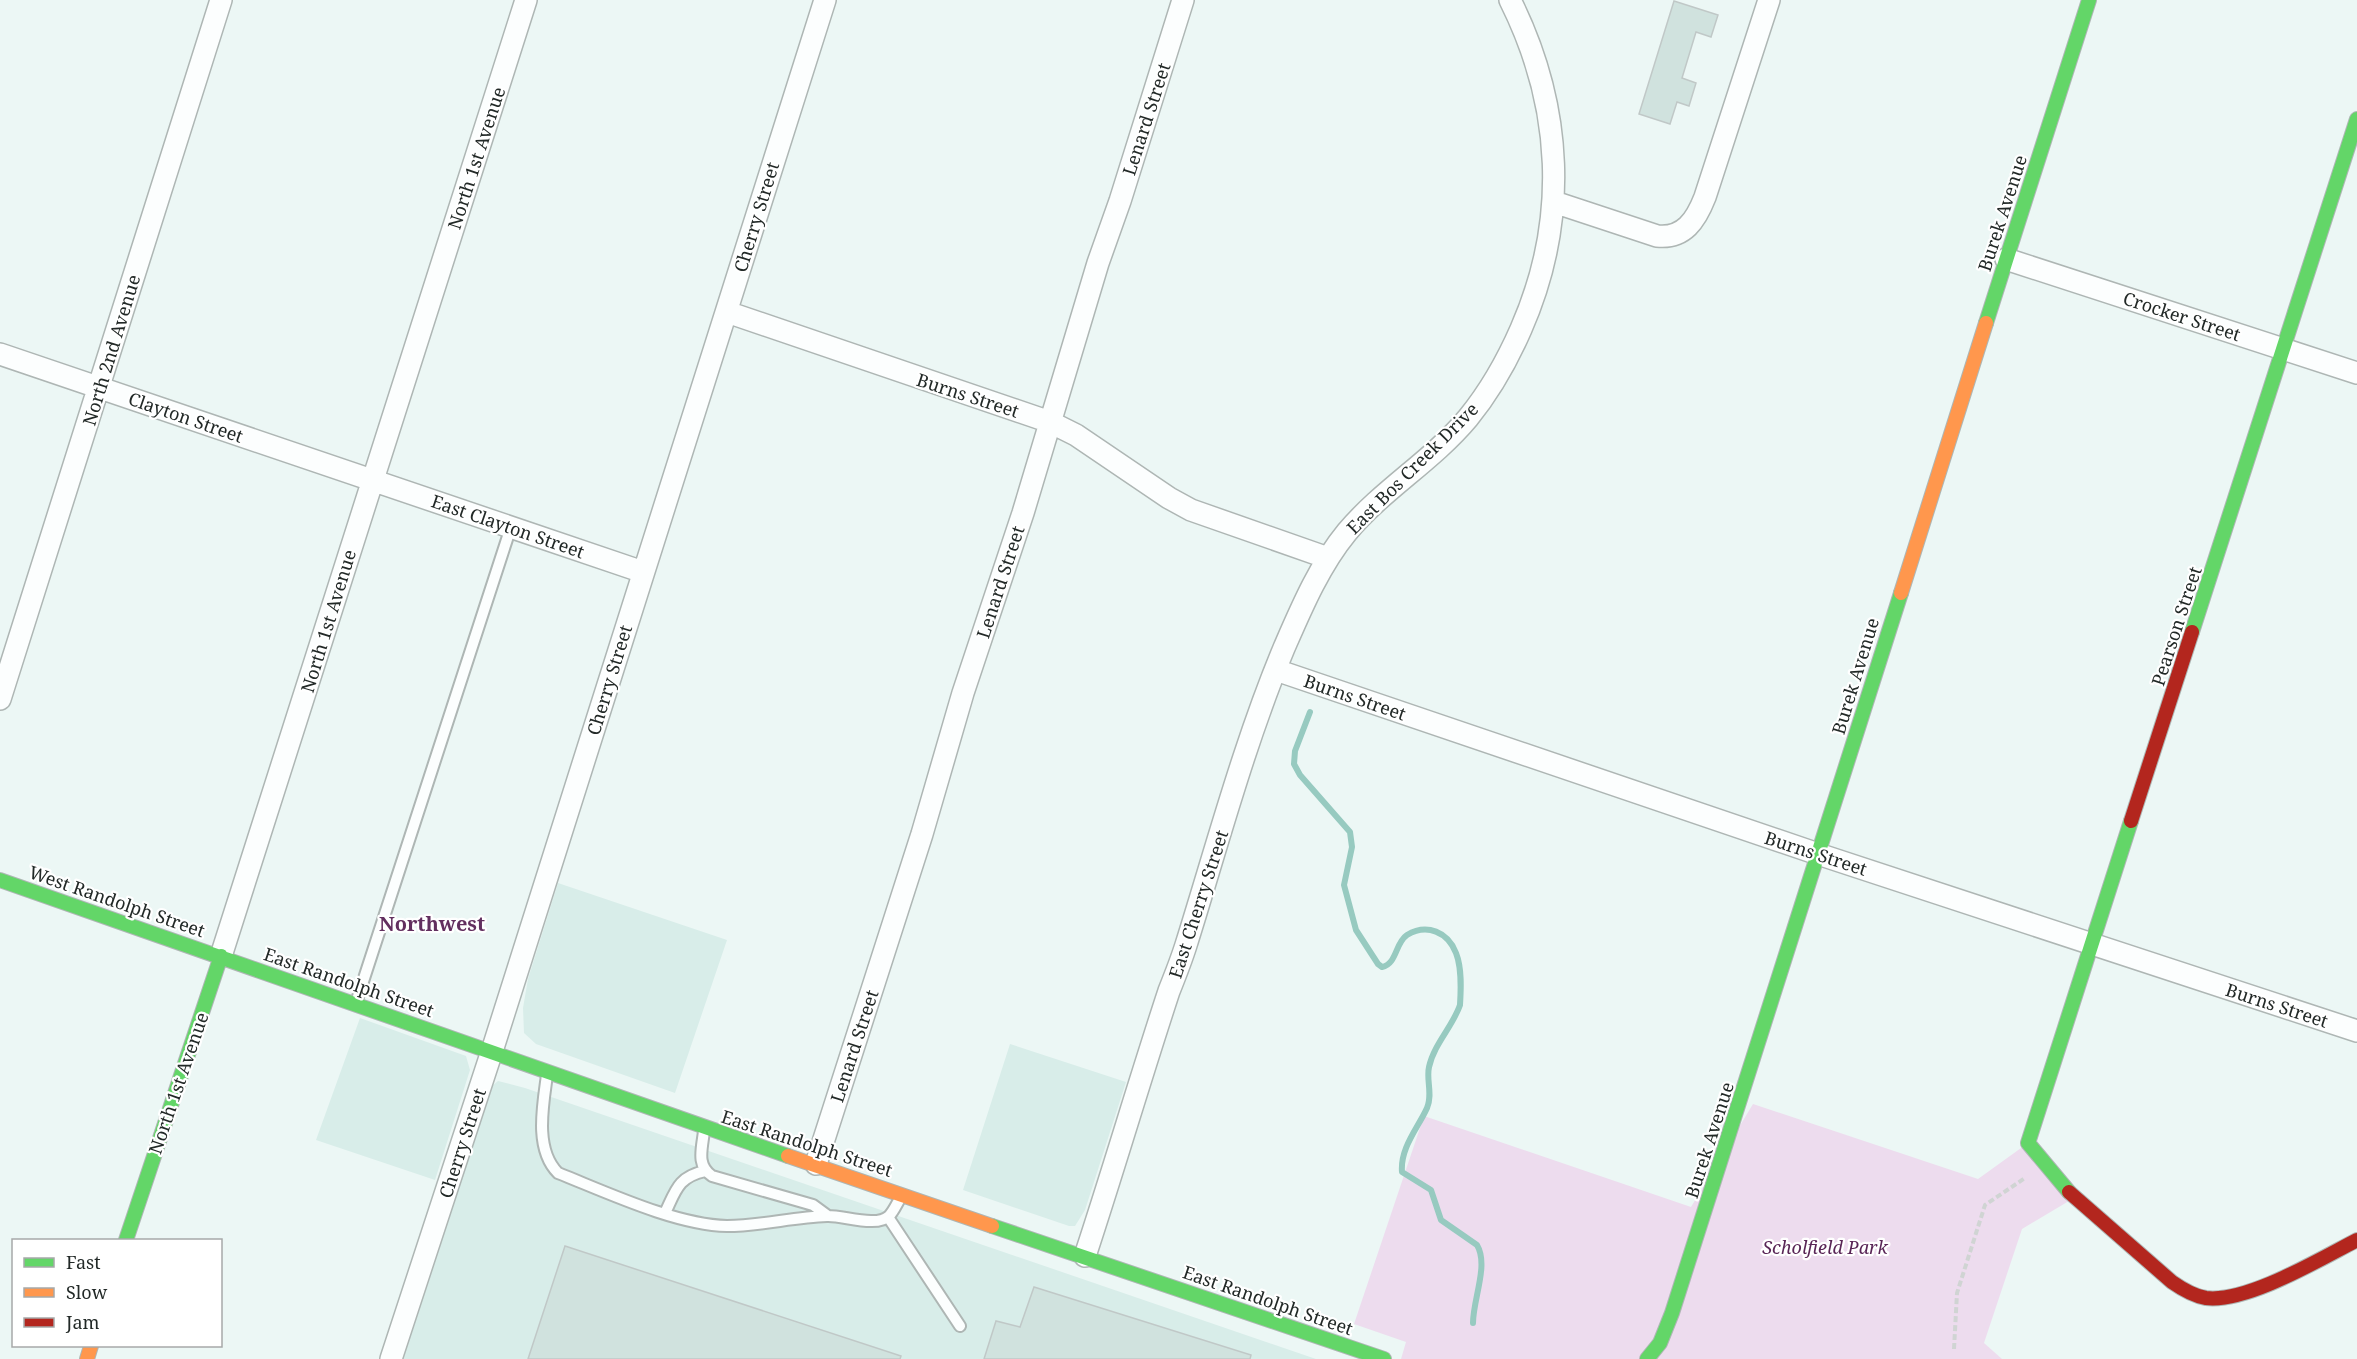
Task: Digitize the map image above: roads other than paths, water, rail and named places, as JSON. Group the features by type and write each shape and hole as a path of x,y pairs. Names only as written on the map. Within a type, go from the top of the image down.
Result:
{"street":[{"name":"North 2nd Avenue","path":"0,699 220,0"},
{"name":"Cherry Street","path":"392,1359 825,0"},
{"name":"Lenard Street","path":"816,1164 922,834 963,693 1023,513 1098,263 1184,0"},
{"name":"East Bos Creek Drive","path":"1328,558 1354,524 1460,427 1488,390 1509,356 1532,301 1546,250 1554,201 1553,153 1546,99 1530,46 1510,0"},
{"path":"1554,201 1657,236 1674,236 1687,228 1697,216 1705,197 1769,0"},
{"name":"Burek Avenue","path":"1647,1359 1660,1342 1672,1313 2089,0"},
{"name":"North 1st Avenue","path":"126,1239 253,862 523,1"},
{"name":"Pearson Street","path":"2357,119 2028,1143 2074,1198 2188,1293 2210,1298 2240,1294 2357,1240"},
{"name":"Crocker Street","path":"2006,259 2357,373"},
{"name":"Burns Street","path":"727,312 1050,422 1076,435 1169,498 1191,510 1328,558"},
{"name":"Clayton Street","path":"0,354 373,479"},
{"name":"East Clayton Street","path":"373,479 643,572"},
{"name":"East Cherry Street","path":"1085,1256 1260,711 1302,610 1328,558"},
{"name":"Burns Street","path":"1276,670 1818,854 2357,1031"},
{"name":"West Randolph Street","path":"0,880 221,956"},
{"name":"East Randolph Street","path":"221,956 705,1128 1384,1359"}],"lane":[{"path":"356,1003 511,527"},
{"path":"548,1071 543,1109 543,1138 549,1164 558,1173 665,1213 693,1222 727,1226 828,1216 878,1220 888,1217 903,1194"},
{"path":"705,1128 700,1157 705,1171 712,1176 813,1205 828,1216"},
{"path":"665,1213 678,1185 691,1174 705,1171"},
{"path":"888,1217 960,1326"}],"waterway":[{"path":"1310,712 1295,751 1294,764 1300,775 1350,832 1352,847 1344,885 1356,930 1382,967 1391,962 1400,943 1407,935 1422,930 1442,935 1448,940 1458,959 1461,979 1460,1005 1431,1059 1428,1072 1429,1103 1410,1138 1402,1163 1402,1172 1431,1190 1441,1220 1477,1245 1481,1272 1473,1323"}],"district":[{"name":"Northwest","path":"432,923"}],"park label":[{"name":"Scholfield Park","path":"1825,1247"}]}
